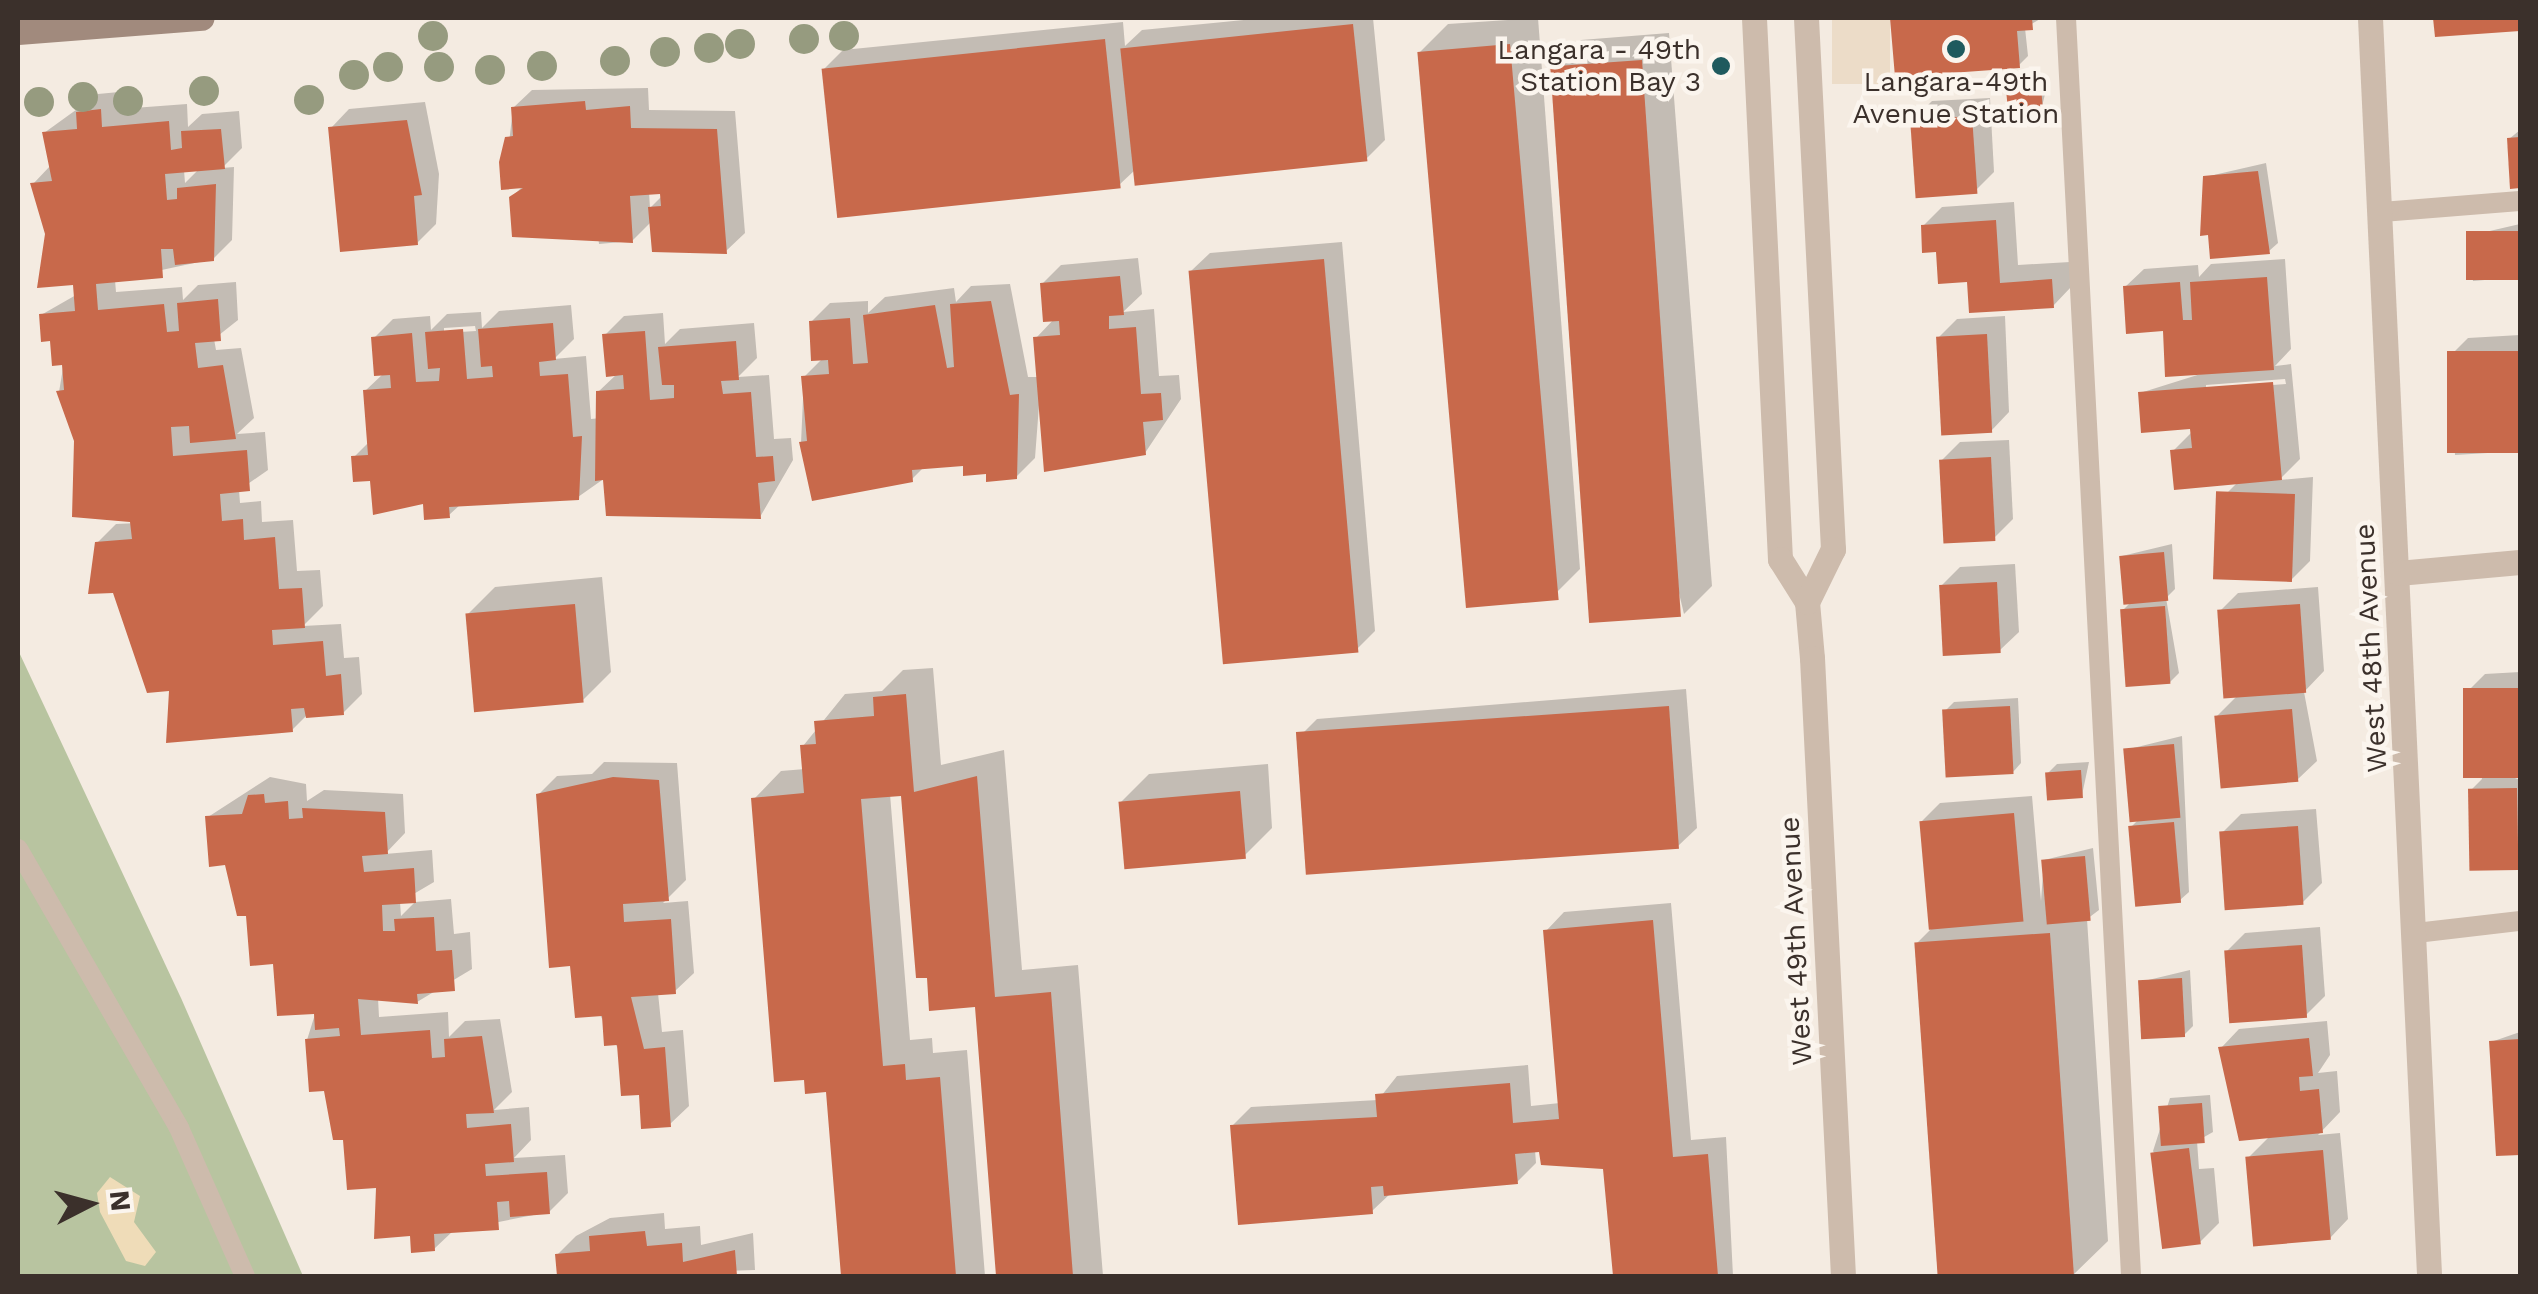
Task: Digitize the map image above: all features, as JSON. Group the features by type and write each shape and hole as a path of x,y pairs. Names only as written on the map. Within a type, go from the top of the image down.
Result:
{"main road":[{"path":"18,32 201,18"}],"street":[{"name":"West 49th Avenue","path":"1754,18 1780,560 1807,602"},
{"name":"West 49th Avenue","path":"1806,18 1833,548 1807,602 1843,1276"},
{"name":"West 48th Avenue","path":"2370,18 2416,932 2429,1276"},
{"path":"2398,573 2520,562"}],"lane":[{"path":"2066,18 2131,1276"},
{"path":"2382,212 2520,201"},
{"path":"18,848 179,1128 245,1276"},
{"path":"2416,932 2520,921"}],"green space":[{"path":"18,650 181,998 303,1276 18,1276"}],"sand":[{"path":"110,1177 140,1196 134,1222 156,1252 145,1266 126,1261 100,1212 97,1193"}],"shaded area":[{"path":"1832,18 1890,18 1890,84 1832,84"}],"building":[{"name":"Langara-49th Avenue Station","path":"1890,18 2032,18 2033,30 2017,31 2020,68 1895,77"},
{"path":"2433,18 2520,18 2520,31 2435,37"},
{"path":"1353,24 1367,161 1135,186 1120,48"},
{"path":"1105,39 1121,188 837,218 822,69"},
{"path":"1510,44 1559,600 1466,608 1417,52"},
{"path":"1642,60 1681,617 1589,623 1550,66"},
{"path":"2041,87 2043,109 2008,112 2006,90"},
{"path":"585,101 586,110 630,106 631,128 717,129 727,254 652,252 648,207 661,206 660,194 630,196 633,243 512,237 509,197 523,188 501,190 499,162 505,137 513,136 511,107"},
{"path":"101,109 102,127 169,121 171,150 182,148 181,131 221,129 225,169 165,174 167,200 177,199 177,188 216,184 214,261 175,265 173,249 161,249 163,278 96,284 98,310 164,304 167,332 179,331 177,303 218,299 221,341 195,343 198,368 223,365 236,439 190,443 189,426 171,427 173,456 247,450 250,491 220,494 222,521 243,519 244,540 275,537 279,589 302,588 305,628 272,630 273,645 323,641 326,676 341,674 344,715 306,718 304,708 291,709 293,732 166,743 169,691 147,693 113,593 88,594 95,542 132,539 130,522 72,517 74,441 56,391 64,390 62,365 52,366 50,341 41,342 39,314 75,311 73,285 37,288 45,234 30,183 52,181 42,132 77,129 76,112"},
{"path":"1972,116 1977,194 1916,198 1910,120"},
{"path":"407,120 422,195 414,196 418,245 340,252 328,127"},
{"path":"2520,137 2520,188 2510,189 2507,138"},
{"path":"2258,171 2270,254 2210,259 2208,235 2200,236 2203,176"},
{"path":"1996,220 2000,283 2052,279 2054,308 1969,313 1967,282 1938,284 1936,252 1922,253 1921,225"},
{"path":"2466,231 2520,231 2520,280 2466,280"},
{"path":"1324,259 1358,652 1223,664 1189,271"},
{"path":"1120,276 1124,315 1109,316 1109,329 1136,327 1141,394 1161,393 1163,420 1143,422 1146,455 1044,472 1033,337 1060,335 1059,321 1043,322 1040,283"},
{"path":"2267,277 2274,370 2165,377 2163,331 2126,334 2123,286 2180,282 2183,320 2192,320 2190,282"},
{"path":"991,301 1010,395 1019,394 1017,479 986,482 986,474 963,476 963,466 912,470 913,482 812,501 799,442 807,441 801,376 829,374 828,360 811,361 809,321 850,318 853,364 868,363 863,315 935,305 947,368 954,367 950,304"},
{"path":"553,323 556,360 539,362 540,376 568,374 573,437 582,436 579,500 449,507 450,518 424,520 423,504 373,515 370,481 353,482 351,456 368,455 363,390 391,388 390,375 374,376 371,337 412,333 416,382 439,381 440,368 428,369 425,332 463,329 467,379 493,377 492,366 481,367 478,329"},
{"path":"645,331 650,400 674,398 674,385 662,385 658,347 736,341 739,380 721,381 723,394 751,392 756,457 773,456 775,481 758,483 761,519 606,516 603,480 595,481 596,391 624,389 623,375 606,377 602,334"},
{"path":"1987,334 1992,433 1941,436 1936,337"},
{"path":"2447,351 2520,351 2520,453 2447,453"},
{"path":"2273,382 2282,480 2174,490 2170,450 2192,448 2190,429 2141,433 2138,392"},
{"path":"1991,457 1995,541 1943,544 1939,460"},
{"path":"2216,491 2295,494 2292,582 2213,579"},
{"path":"2164,552 2168,601 2123,605 2119,556"},
{"path":"1997,582 2001,653 1943,656 1939,585"},
{"path":"575,604 584,703 474,712 465,614"},
{"path":"2300,604 2306,693 2223,699 2217,610"},
{"path":"2165,606 2170,684 2126,687 2120,609"},
{"path":"2463,688 2520,688 2520,778 2463,778"},
{"path":"906,694 914,792 977,776 995,997 1051,992 1073,1276 996,1276 975,1007 929,1011 927,978 916,978 901,796 861,799 883,1066 905,1064 906,1080 940,1077 956,1276 841,1276 826,1092 805,1094 804,1080 774,1082 751,798 804,793 800,745 816,744 814,721 874,716 873,697"},
{"path":"1669,706 1679,849 1306,875 1296,732"},
{"path":"2010,706 2014,774 1946,777 1942,710"},
{"path":"2292,709 2298,782 2221,789 2214,716"},
{"path":"2174,744 2180,818 2130,822 2123,748"},
{"path":"2081,770 2083,798 2047,800 2045,773"},
{"path":"613,777 659,780 669,901 623,904 624,922 671,919 676,994 631,997 644,1049 665,1047 671,1127 641,1129 639,1095 621,1096 617,1045 604,1046 602,1016 575,1018 570,966 549,968 536,794"},
{"path":"2517,788 2518,870 2469,871 2468,789"},
{"path":"1240,791 1246,859 1124,869 1118,802"},
{"path":"264,794 265,803 288,801 289,819 303,818 302,808 385,812 388,854 362,856 364,872 414,868 416,903 382,905 383,931 395,931 394,919 434,917 436,951 452,950 455,991 417,994 418,1004 358,999 361,1035 430,1030 432,1058 445,1057 444,1039 482,1036 494,1113 466,1114 467,1128 511,1124 514,1162 485,1164 486,1176 547,1172 550,1214 510,1217 509,1201 497,1202 499,1230 434,1234 435,1251 411,1253 410,1236 374,1239 376,1188 347,1190 343,1140 333,1140 324,1091 309,1092 305,1039 340,1036 339,1028 315,1030 314,1014 277,1016 273,964 250,966 246,916 237,916 225,865 209,867 205,816 242,814 248,795"},
{"path":"2014,813 2023,922 1929,930 1919,821"},
{"path":"2174,822 2181,903 2135,907 2128,826"},
{"path":"2298,826 2304,905 2225,910 2219,832"},
{"path":"2085,856 2091,921 2047,925 2041,860"},
{"path":"1653,920 1673,1157 1708,1154 1718,1276 1613,1276 1603,1169 1541,1165 1539,1152 1515,1154 1518,1184 1384,1196 1383,1186 1371,1187 1373,1214 1238,1225 1230,1125 1377,1117 1375,1094 1510,1083 1513,1123 1559,1119 1543,930"},
{"path":"2050,933 2074,1276 1938,1276 1914,942"},
{"path":"2302,945 2307,1018 2229,1023 2224,950"},
{"path":"2182,978 2185,1037 2141,1039 2138,980"},
{"path":"2309,1038 2313,1076 2299,1077 2300,1091 2319,1089 2323,1133 2239,1141 2218,1047"},
{"path":"2520,1039 2520,1155 2496,1156 2489,1041"},
{"path":"2202,1103 2205,1143 2161,1146 2158,1106"},
{"path":"2189,1148 2201,1244 2162,1249 2150,1153"},
{"path":"2323,1150 2331,1240 2253,1246 2245,1157"},
{"path":"645,1231 647,1246 682,1243 683,1262 735,1250 737,1276 557,1276 555,1254 590,1251 589,1236"}],"place":[{"name":"Langara-49th Avenue Station","path":"1956,49"},
{"name":"Langara - 49th Station Bay 3","path":"1721,66"}]}
